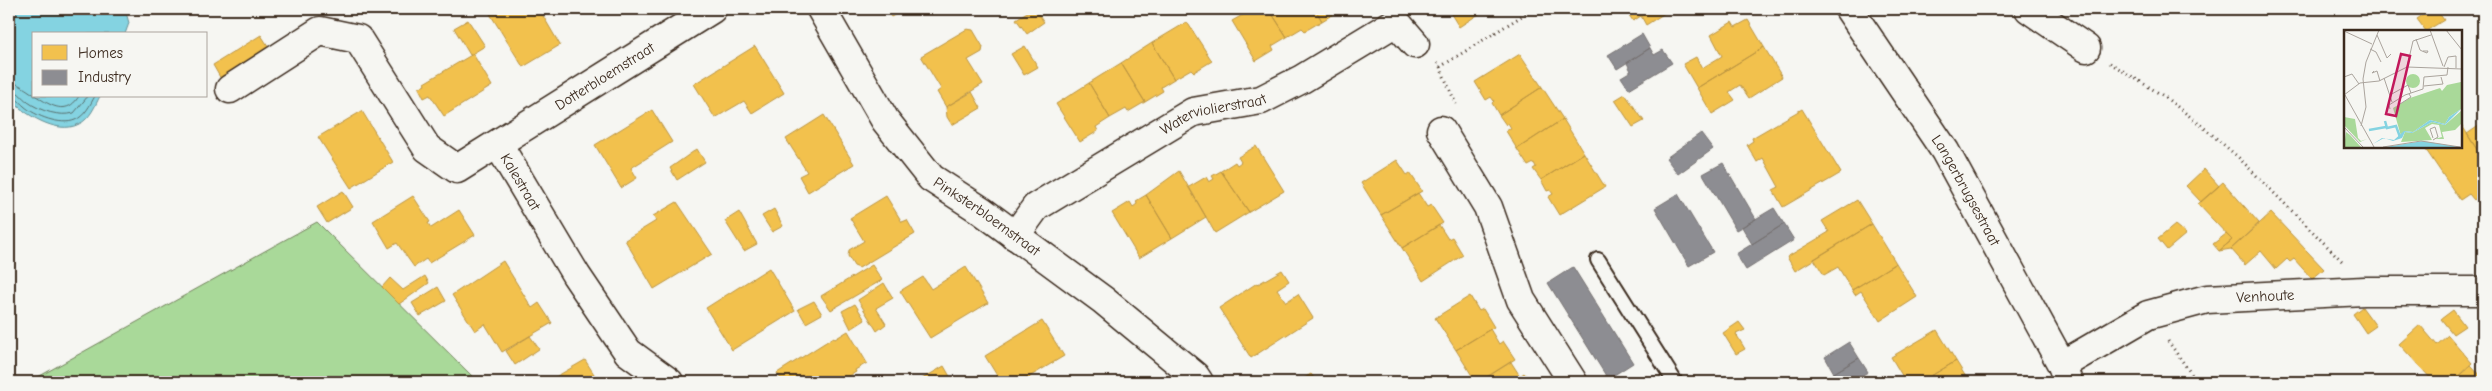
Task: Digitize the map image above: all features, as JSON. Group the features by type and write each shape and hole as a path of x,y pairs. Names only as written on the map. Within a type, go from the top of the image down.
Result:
{"street":[{"name":"Dotterbloemstraat","path":"498,144 712,9"},
{"name":"Pinksterbloemstraat","path":"821,9 885,120 931,178 1103,300 1195,376 1199,382"},
{"name":"Langerbrugsestraat","path":"1849,9 1945,151 2065,374"},
{"path":"2029,9 2086,48"},
{"name":"Waterviolierstraat","path":"1015,236 1036,207 1192,112 1261,100 1302,79 1396,22 1415,44"},
{"name":"Kalestraat","path":"230,89 320,31 358,39 427,148 457,170 498,144 576,275 628,352 669,382"},
{"path":"1441,130 1488,207 1521,300 1573,382"},
{"name":"Venhoute","path":"2065,374 2148,314 2207,299 2364,291 2483,291"}],"lane":[{"path":"1598,260 1675,382"}],"path":[{"path":"1415,44 1423,46 1440,67 1533,9"},
{"path":"2086,48 2162,95 2210,133 2335,253 2364,291"},
{"path":"2148,314 2198,382"}],"green space":[{"path":"317,222 478,382 29,382"}],"water":[{"path":"18,9 125,9 129,23 126,32 32,32 32,98 99,98 89,116 83,122 70,127 51,125 41,121 23,110 9,98 9,30"}],"building: Homes":[{"path":"487,9 539,9 560,45 523,67"},
{"path":"886,9 905,9 891,17"},
{"path":"1035,9 1044,22 1027,34 1016,19"},
{"path":"1253,9 1269,9 1287,37 1272,46 1274,50 1256,61 1232,21"},
{"path":"1269,9 1315,9 1322,21 1305,31 1302,28 1287,37"},
{"path":"1315,9 1339,9 1340,10 1322,21"},
{"path":"1448,9 1484,9 1485,10 1459,27"},
{"path":"1633,9 1671,9 1646,25 1641,16 1633,21 1627,12"},
{"path":"2431,9 2436,9 2444,20 2425,30 2417,19"},
{"path":"468,20 485,46 470,55 454,28"},
{"path":"1748,20 1764,47 1697,88 1683,64 1696,57 1702,68 1722,56 1711,35 1732,22 1735,27"},
{"path":"1187,22 1212,61 1194,72 1191,69 1174,79 1152,43"},
{"path":"967,29 973,30 983,47 982,52 968,60 983,84 946,107 937,92 941,89 921,56"},
{"path":"261,35 270,49 221,79 213,65"},
{"path":"1152,43 1174,79 1161,87 1163,91 1145,102 1121,63"},
{"path":"755,46 784,93 752,113 744,101 715,118 694,84"},
{"path":"1025,46 1038,67 1024,75 1011,54"},
{"path":"1764,47 1782,77 1749,98 1740,85 1729,92 1735,100 1712,114 1697,88"},
{"path":"473,54 492,86 444,116 430,95 424,98 419,88 425,85 424,83"},
{"path":"1520,54 1542,87 1499,115 1492,103 1494,101 1491,97 1486,100 1475,82"},
{"path":"1121,63 1145,102 1128,112 1126,109 1110,118 1089,83"},
{"path":"1089,83 1110,118 1096,127 1098,131 1080,142 1056,104"},
{"path":"1542,87 1563,119 1517,149 1506,131 1511,128 1508,123 1506,125 1499,115"},
{"path":"972,92 981,108 952,125 947,117 946,107"},
{"path":"1625,94 1644,121 1633,127 1615,100"},
{"path":"1802,109 1841,173 1783,207 1773,190 1779,187 1763,158 1757,162 1747,145 1753,141 1752,138"},
{"path":"652,110 672,142 631,168 637,178 621,188 595,145"},
{"path":"362,111 393,162 351,188 318,137"},
{"path":"824,115 854,164 808,192 799,176 807,172 786,139"},
{"path":"1563,119 1584,153 1541,180 1533,169 1536,167 1534,163 1528,166 1517,149"},
{"path":"2483,123 2483,159 2467,134"},
{"path":"2462,126 2483,159 2483,194 2474,200 2469,194 2460,200 2425,148 2462,148"},
{"path":"1256,146 1284,191 1249,212 1221,171 1235,162 1237,165 1241,162 1238,157"},
{"path":"697,149 705,162 677,180 670,168"},
{"path":"1584,153 1605,187 1559,215 1548,197 1553,194 1550,190 1547,191 1541,180"},
{"path":"1397,160 1407,175 1410,173 1422,191 1381,215 1361,183"},
{"path":"2204,169 2219,186 2201,202 2186,186"},
{"path":"1179,171 1206,217 1172,238 1146,195"},
{"path":"1221,171 1249,212 1215,233 1189,187 1206,177 1209,182 1214,179 1212,176"},
{"path":"2223,182 2259,223 2231,249 2219,251 2232,240 2198,204"},
{"path":"343,191 353,207 327,223 317,207"},
{"path":"1418,193 1427,207 1431,205 1443,223 1402,248 1381,215"},
{"path":"1146,195 1172,238 1139,258 1112,213 1130,202 1133,207 1137,204 1136,201"},
{"path":"413,196 430,222 428,223 431,228 459,210 475,235 429,263 426,259 414,267 397,243 389,248 373,221"},
{"path":"886,196 902,222 907,220 915,234 859,268 854,266 848,256 849,250 864,241 850,218"},
{"path":"1857,200 1872,224 1795,271 1787,257 1829,232 1822,221"},
{"path":"677,202 712,254 654,289 625,240 656,221 653,216"},
{"path":"774,209 783,226 772,232 762,216"},
{"path":"739,212 757,244 744,251 725,221"},
{"path":"2271,213 2324,269 2312,279 2294,259 2290,262 2287,259 2276,269 2261,251 2245,265 2231,249"},
{"path":"1872,224 1896,263 1852,290 1838,267 1824,275 1814,259"},
{"path":"1439,225 1448,239 1452,237 1463,255 1423,281 1402,248"},
{"path":"2175,225 2186,234 2167,250 2158,239"},
{"path":"2226,234 2232,240 2219,251 2213,244"},
{"path":"503,261 532,308 539,303 552,323 502,352 485,324 475,331 452,295"},
{"path":"1896,263 1917,297 1880,321 1861,291 1855,295 1852,290"},
{"path":"872,265 882,280 831,310 821,296"},
{"path":"966,267 988,303 930,338 900,291 923,277 931,289"},
{"path":"769,268 795,311 732,350 706,308"},
{"path":"1282,270 1289,281 1277,289 1286,302 1298,294 1313,318 1251,358 1219,308 1257,283"},
{"path":"425,276 429,283 399,304 382,287 390,278 403,290"},
{"path":"884,283 893,298 876,308 886,324 877,331 858,300"},
{"path":"438,287 446,301 420,316 412,303"},
{"path":"1470,296 1479,311 1483,309 1494,327 1456,350 1435,318"},
{"path":"814,301 822,314 806,323 798,309"},
{"path":"855,304 865,320 851,329 842,311"},
{"path":"2362,307 2376,326 2366,333 2353,314"},
{"path":"2453,310 2465,326 2453,334 2441,319"},
{"path":"1042,321 1064,356 1029,377 1032,382 1001,382 985,356"},
{"path":"1739,322 1745,330 1736,334 1745,349 1736,354 1723,333"},
{"path":"2420,325 2437,345 2448,335 2472,363 2452,382 2434,382 2399,344"},
{"path":"1490,329 1499,344 1503,341 1515,359 1479,382 1476,382 1456,350"},
{"path":"1937,330 1956,361 1921,382 1906,382 1891,357"},
{"path":"848,331 867,363 855,370 856,372 839,382 783,382 777,373 834,337 835,339"},
{"path":"530,336 539,349 515,365 506,351"},
{"path":"585,360 599,382 547,382"},
{"path":"1956,361 1969,382 1921,382"},
{"path":"1511,362 1520,376 1524,373 1530,382 1479,382"},
{"path":"2471,365 2483,378 2483,382 2452,382"},
{"path":"944,366 952,380 948,382 924,382 922,379"},
{"path":"1311,374 1317,382 1298,382"}],"building: Industry":[{"path":"1642,34 1650,48 1617,69 1608,55"},
{"path":"1650,48 1654,55 1663,50 1672,63 1629,89 1621,77 1631,71 1627,63"},
{"path":"1701,133 1713,149 1678,174 1666,158"},
{"path":"1723,163 1756,219 1736,230 1703,174"},
{"path":"1678,194 1713,252 1689,266 1655,208"},
{"path":"1774,208 1784,224 1752,244 1742,227"},
{"path":"1784,224 1794,240 1746,270 1736,254"},
{"path":"1573,267 1633,363 1608,379 1548,283"},
{"path":"1849,342 1859,358 1834,373 1825,357"},
{"path":"1859,358 1868,372 1850,382 1837,382 1832,374"}]}
